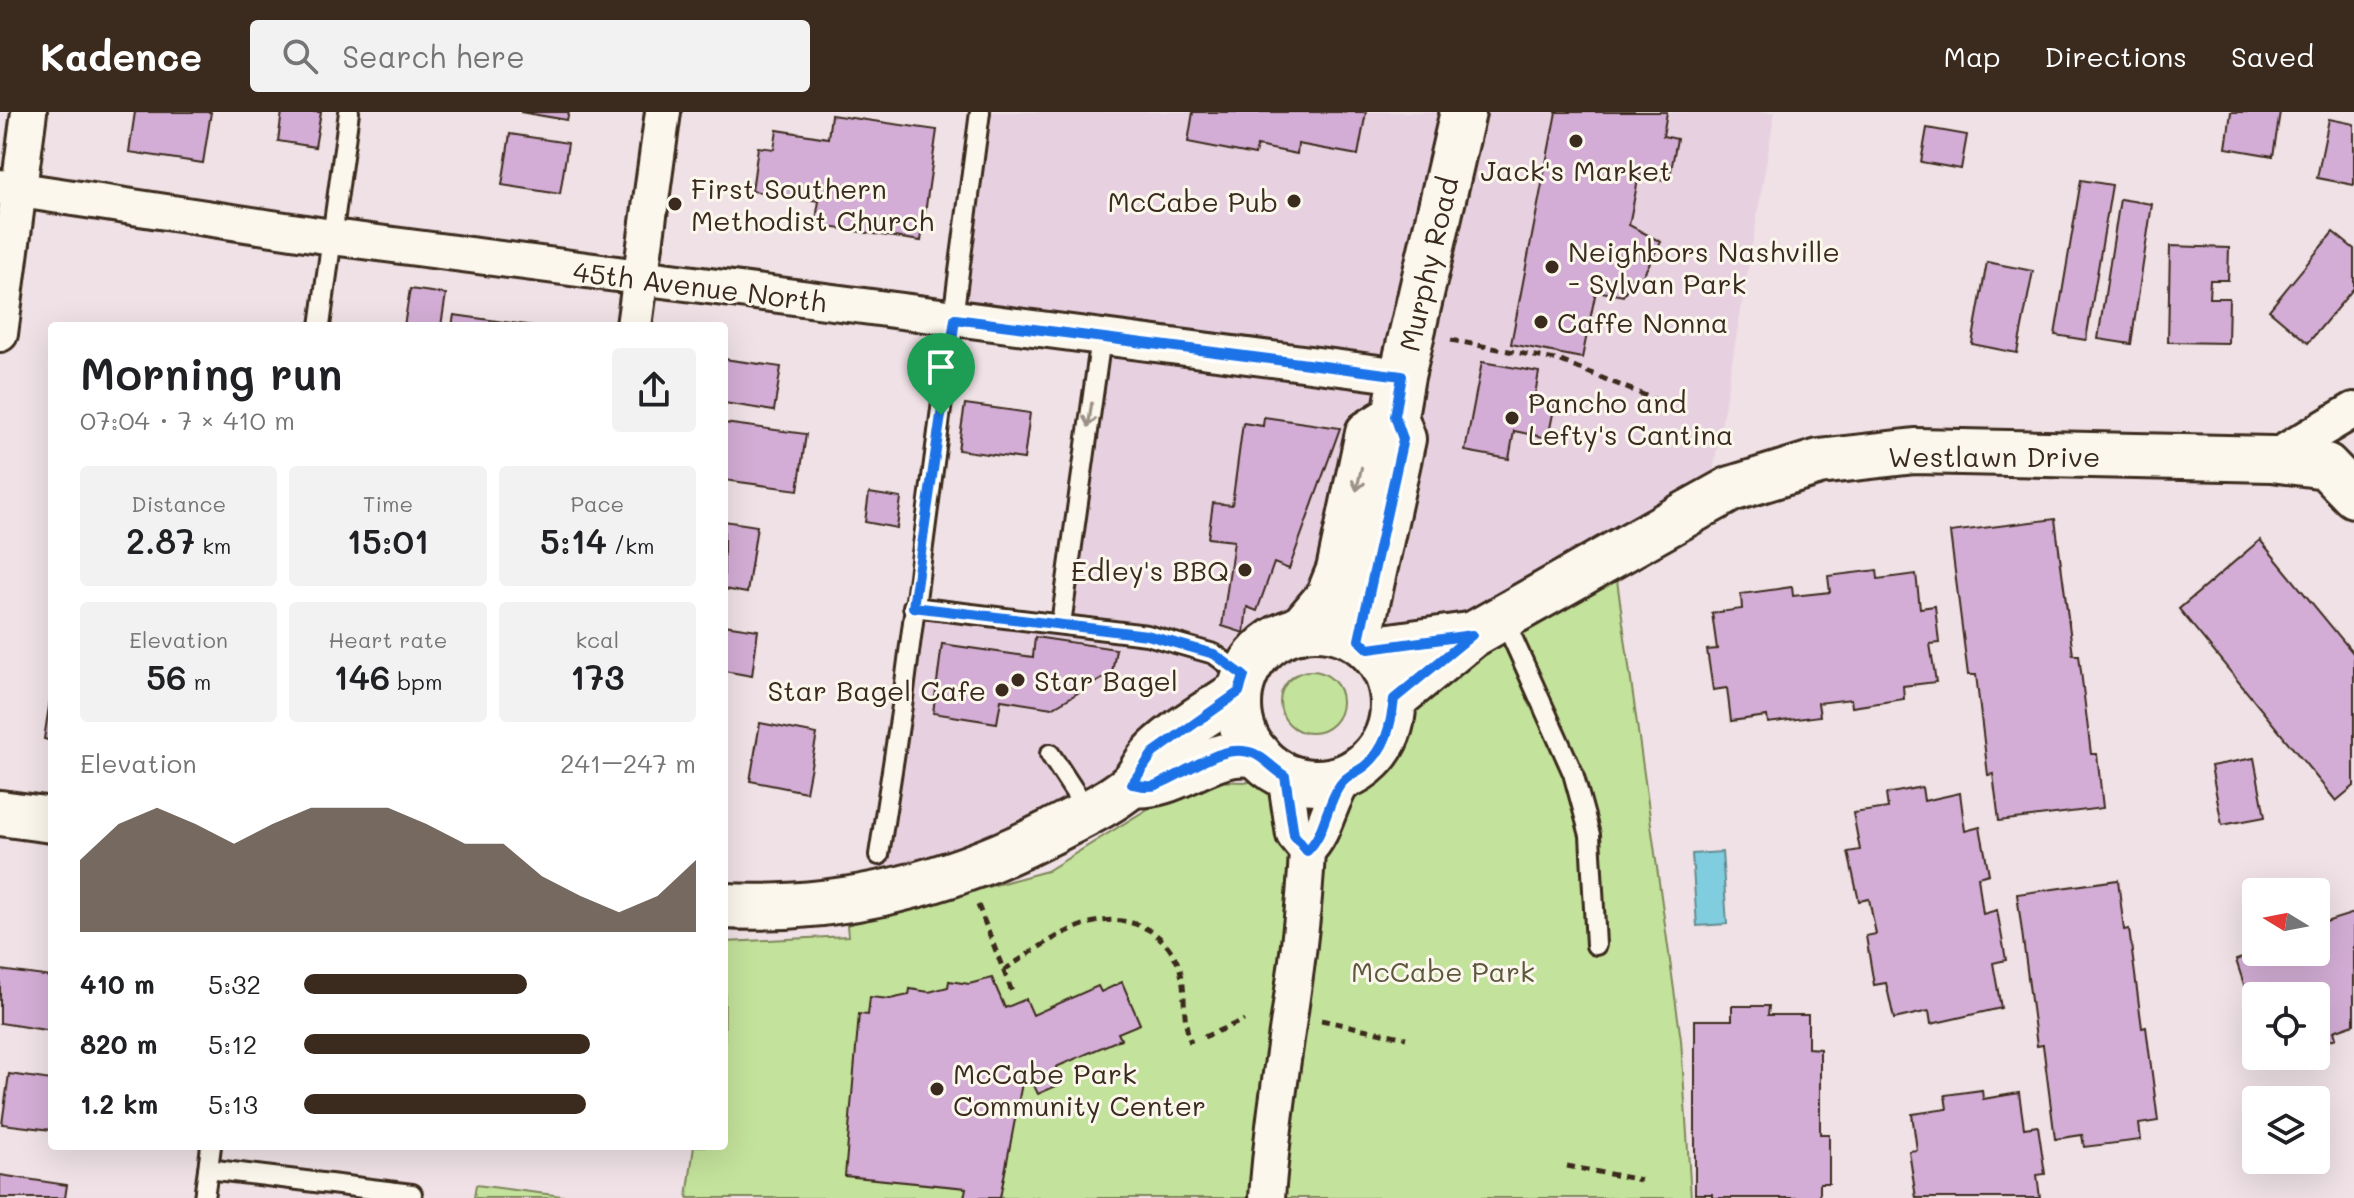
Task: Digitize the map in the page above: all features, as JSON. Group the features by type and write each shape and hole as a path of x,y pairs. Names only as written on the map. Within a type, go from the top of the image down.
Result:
{"main road":[{"name":"Murphy Road","path":"1364,644 1403,439 1398,396 1463,112"},
{"path":"1300,630 1328,597 1339,570 1368,433 1398,396"},
{"name":"Westlawn Drive","path":"1394,699 1488,626 1731,489 1819,462 1915,451 2272,459 2326,466 2354,495"},
{"name":"Westlawn Drive","path":"1364,644 1488,626"},
{"path":"728,906 795,907 848,901 965,870 1011,852 1088,812 1132,784 1153,753 1242,684 1256,657 1273,641 1300,630 1315,627 1338,630 1364,644 1388,675 1394,699 1391,725 1381,748 1364,767 1348,775 1316,783 1241,751 1210,758 1153,787 1132,784"},
{"path":"1242,684 1241,724 1272,765"},
{"path":"0,813 48,819"}],"street":[{"path":"0,334 9,188 29,112"},
{"path":"635,322 663,112"},
{"name":"45th Avenue North","path":"9,188 332,237 1101,338 1398,396"},
{"path":"2272,459 2354,410"},
{"path":"1267,1198 1271,1136 1304,919 1307,851 1294,835 1272,765"},
{"path":"1307,851 1320,838 1330,803 1348,775"}],"lane":[{"path":"321,322 349,112"},
{"path":"879,855 955,319 980,112"},
{"path":"1061,624 1101,338"},
{"path":"913,607 1147,635 1197,647 1227,661 1242,684"},
{"path":"1488,626 1573,773 1590,835 1596,945"},
{"path":"1050,754 1088,812"},
{"path":"204,1198 210,1150"},
{"path":"208,1169 412,1194"}],"path":[{"path":"1449,340 1561,361 1656,400"},
{"path":"965,870 1012,992"},
{"path":"1004,970 1076,927 1110,920 1135,924 1156,935 1177,961 1182,1016 1191,1043"},
{"path":"1316,1019 1406,1038"},
{"path":"1204,1037 1244,1020"},
{"path":"1567,1166 1641,1180"}],"shaded area":[{"path":"983,112 1775,112 1708,502 1472,635 1359,640 1338,630 1315,627 1293,631 1273,641 1256,657 1239,692 1132,784 874,896 913,607 1061,623 1101,338 955,319"}],"green space":[{"name":"McCabe Park","path":"1616,573 1681,1040 1691,1198 687,1198 693,1150 728,1150 728,942 848,936 847,925 1047,871 1193,781 1316,783 1442,676"},
{"path":"1311,671 1333,680 1342,702 1333,724 1311,733 1289,724 1280,702 1289,680"},
{"path":"476,1185 578,1198 474,1198"}],"water":[{"path":"1722,852 1727,924 1697,926 1692,854"}],"building":[{"path":"135,112 211,112 203,163 129,152"},
{"path":"282,112 321,112 315,147 278,141"},
{"path":"520,112 569,112 567,120"},
{"path":"1193,112 1366,112 1358,155 1298,144 1297,154 1257,146 1255,155 1188,142"},
{"path":"1556,112 1667,112 1663,136 1677,139 1669,181 1639,175 1629,225 1661,242 1640,281 1633,277 1623,296 1596,291 1582,358 1511,344"},
{"path":"2231,112 2280,112 2273,156 2226,148"},
{"path":"831,115 937,130 921,241 815,225 819,201 752,191 758,147 774,149 777,130 828,138"},
{"path":"2329,119 2354,124 2354,185 2317,178"},
{"path":"1927,128 1967,135 1961,169 1921,162"},
{"path":"510,134 568,143 560,194 502,185"},
{"path":"2081,180 2112,185 2086,340 2055,335"},
{"path":"2120,199 2152,204 2131,344 2098,339"},
{"path":"2333,232 2354,249 2354,288 2308,343 2269,310"},
{"path":"2170,246 2229,248 2228,280 2210,280 2209,298 2229,298 2228,343 2168,342"},
{"path":"1987,262 2033,271 2017,353 1972,344"},
{"path":"410,289 446,294 442,322 405,322"},
{"path":"454,315 505,322 453,322"},
{"path":"728,360 781,367 774,411 728,404"},
{"name":"Pancho and Lefty's Cantina","path":"1482,362 1539,372 1534,400 1555,404 1548,438 1514,431 1509,459 1465,451"},
{"path":"965,404 1030,413 1024,459 958,450"},
{"path":"1264,417 1340,428 1289,569 1274,563 1257,611 1247,607 1244,633 1222,626 1234,541 1208,538 1213,503 1232,505 1243,423 1263,426"},
{"path":"728,424 806,434 798,490 728,481"},
{"path":"869,493 901,498 897,528 865,522"},
{"path":"2055,519 2073,655 2079,655 2091,754 2097,754 2103,808 1999,821 1993,774 1988,775 1976,675 1968,675 1950,532"},
{"path":"728,522 757,526 747,593 728,590"},
{"path":"2260,540 2354,654 2354,786 2336,801 2179,609"},
{"path":"1877,570 1878,579 1916,574 1920,608 1935,606 1939,643 1930,644 1936,682 1903,686 1904,699 1852,707 1851,699 1818,703 1820,716 1768,723 1767,716 1731,721 1727,688 1713,690 1707,650 1717,649 1712,613 1742,609 1741,594 1792,587 1793,596 1830,592 1828,576"},
{"path":"728,626 758,630 752,676 728,672"},
{"path":"1035,637 1116,649 1112,673 1052,708 1001,700 997,723 933,713 942,644 1033,657"},
{"path":"48,713 48,740 44,739"},
{"path":"760,723 817,734 806,792 750,781"},
{"path":"2254,758 2265,817 2222,825 2211,766"},
{"path":"1922,787 1924,801 1960,793 1965,831 1980,827 1989,874 1978,877 1983,914 1997,910 2006,960 1993,963 2001,1008 1931,1024 1929,1011 1894,1019 1886,983 1874,985 1866,936 1876,934 1869,899 1859,901 1848,852 1860,850 1853,813 1888,808 1886,794"},
{"path":"2118,880 2124,930 2129,929 2142,1028 2146,1027 2158,1121 2139,1124 2141,1140 2084,1147 2082,1135 2055,1139 2043,1045 2037,1046 2017,894"},
{"path":"2354,913 2354,1024 2334,1031 2336,1038 2330,1040 2330,982 2243,982 2236,960 2242,958 2242,966 2330,966 2330,921"},
{"path":"0,970 48,976 48,1030 0,1023"},
{"name":"McCabe Park Community Center","path":"992,978 1005,1008 1026,999 1033,1015 1098,986 1101,992 1122,982 1140,1024 1118,1033 1121,1039 1056,1067 1063,1083 1038,1094 1031,1079 1022,1083 1000,1198 964,1198 966,1188 845,1176 859,1014 868,1015 870,997 890,999 909,995 910,989 929,992 948,987 949,981 969,984"},
{"path":"1732,1006 1769,1006 1768,1015 1808,1015 1808,1048 1820,1049 1820,1134 1829,1134 1829,1183 1820,1183 1820,1198 1712,1198 1712,1194 1695,1194 1695,1020 1732,1020"},
{"path":"9,1074 48,1079 48,1130 2,1124"},
{"path":"1982,1090 1983,1099 2019,1093 2024,1128 2038,1126 2045,1174 2037,1175 2040,1198 1916,1198 1909,1151 1917,1150 1912,1114 1947,1109 1945,1095"},
{"path":"0,1175 67,1185 65,1198 0,1198"}],"place":[{"name":"Jack's Market","path":"1576,141"},
{"name":"McCabe Pub","path":"1294,201"},
{"name":"First Southern Methodist Church","path":"675,204"},
{"name":"Neighbors Nashville - Sylvan Park","path":"1552,267"},
{"name":"Caffe Nonna","path":"1541,322"},
{"name":"Pancho and Lefty's Cantina","path":"1512,418"},
{"name":"Edley's BBQ","path":"1245,570"},
{"name":"Star Bagel","path":"1018,680"},
{"name":"Star Bagel Cafe","path":"1002,690"},
{"name":"McCabe Park Community Center","path":"937,1089"}],"route":[{"path":"955,319 1402,376 1395,416 1403,439 1359,640 1369,649 1472,635 1394,699 1391,725 1381,748 1364,767 1348,775 1340,784 1330,803 1320,838 1307,851 1294,835 1285,776 1268,767 1258,755 1241,751 1210,758 1153,787 1132,784 1153,753 1239,692 1244,676 1214,654 1147,635 913,607 941,415 955,319"}]}
